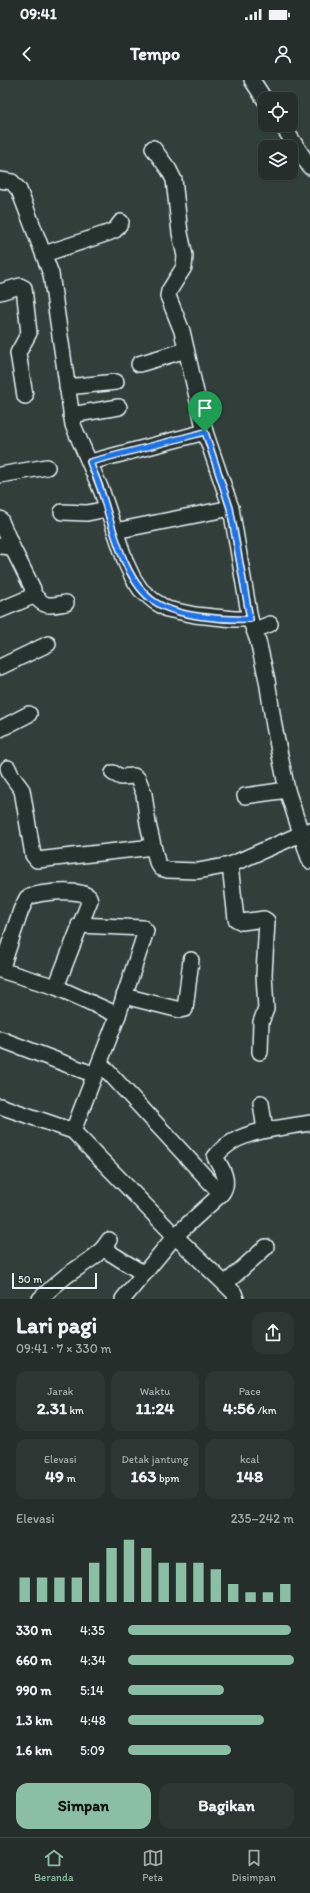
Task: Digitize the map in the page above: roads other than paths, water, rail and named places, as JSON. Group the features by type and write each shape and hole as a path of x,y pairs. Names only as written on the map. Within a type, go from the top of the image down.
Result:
{"street":[{"path":"252,80 260,92"},
{"path":"287,132 310,167"},
{"path":"153,148 169,170 176,186 180,233 186,262 182,272 169,291 168,296 182,332 205,432 230,508 253,624 267,680 274,726 287,790 306,832 310,861"},
{"path":"0,180 12,182 17,187 44,254 52,279 71,415 76,433 90,462 126,563 133,578 141,590 154,601 167,609 180,613 234,619 253,624 270,624"},
{"path":"44,254 108,233 116,229 117,225 121,222"},
{"path":"0,292 20,286 24,288 29,333 18,353 25,396"},
{"path":"139,364 186,350"},
{"path":"67,387 116,382"},
{"path":"71,415 119,407"},
{"path":"90,462 205,432"},
{"path":"0,476 47,467"},
{"path":"115,531 230,508"},
{"path":"62,512 87,513 107,509"},
{"path":"0,519 6,546 32,585 32,594 42,604 48,606 66,603"},
{"path":"0,610 26,599 32,594"},
{"path":"0,667 48,644"},
{"path":"0,728 29,714"},
{"path":"8,768 10,774 22,790 33,855 37,860 153,847"},
{"path":"113,773 121,777 134,776 138,779 144,794 153,847 157,862 161,868 168,870 198,871 230,865 306,832"},
{"path":"245,796 287,790"},
{"path":"230,865 236,919 242,922 264,919 267,921 264,974 266,1009 261,1022 260,1052"},
{"path":"56,987 90,900 86,894 82,892 39,894 27,898 21,910 1,970 56,987 118,1015"},
{"path":"73,1131 98,1069 146,934 145,929 79,925"},
{"path":"124,996 180,1010 185,1009 191,960"},
{"path":"0,1039 98,1069 196,1166 221,1194"},
{"path":"261,1103 264,1130"},
{"path":"0,1106 73,1131 175,1236 234,1293 236,1299"},
{"path":"196,1166 214,1157 231,1142 264,1130 310,1123"},
{"path":"123,1299 175,1236 225,1189 225,1177 214,1157"},
{"path":"40,1299 66,1276 95,1257 107,1244 144,1274"},
{"path":"225,1284 266,1247"}]}
